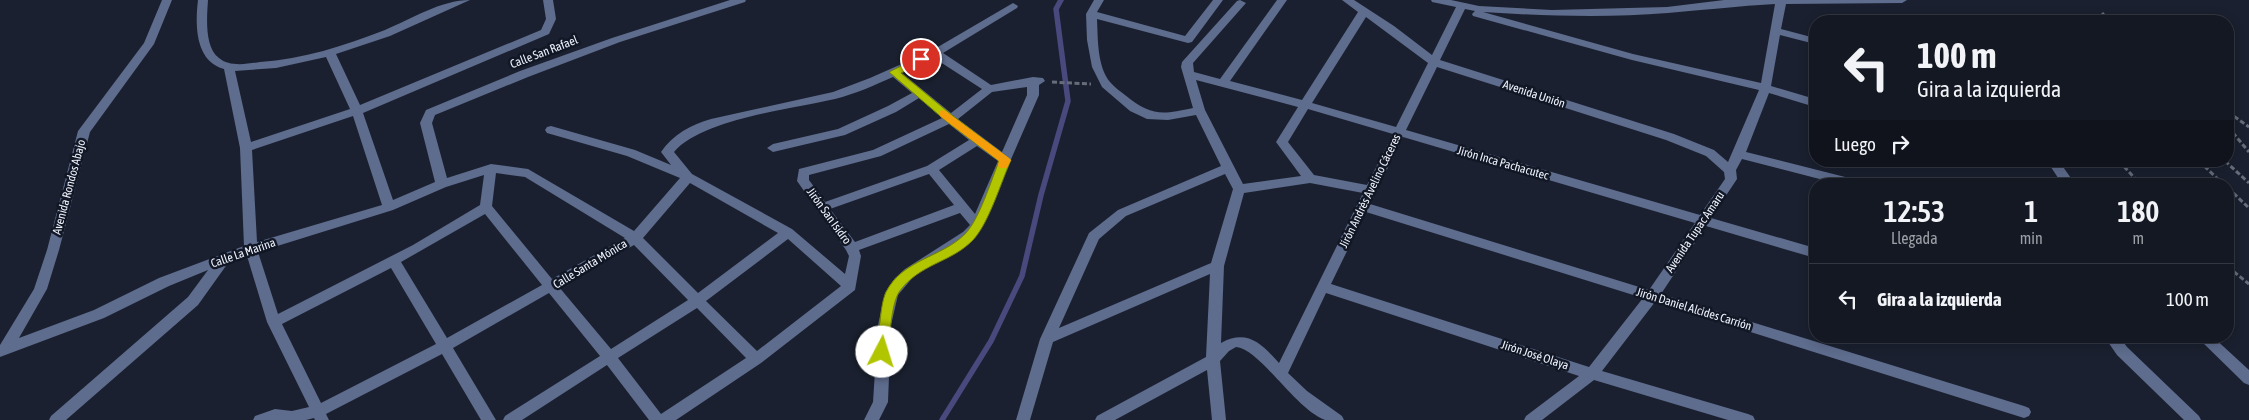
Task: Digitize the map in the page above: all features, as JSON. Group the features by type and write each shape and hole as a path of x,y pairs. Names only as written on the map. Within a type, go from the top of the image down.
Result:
{"street":[{"name":"Avenida Rondos Abajo","path":"2,352 40,289 53,250 84,131 150,44 167,0"},
{"path":"203,0 200,18 207,49 213,61 229,67 271,66 330,53 465,0"},
{"path":"246,148 357,111 545,32 551,19 548,0"},
{"name":"Calle San Rafael","path":"442,184 426,123 430,113 524,74 616,40 741,0"},
{"path":"1100,0 1091,14 1097,65 1104,82 1143,115 1168,117 1199,110"},
{"path":"1091,14 1188,40 1218,0"},
{"path":"1222,84 1282,0"},
{"name":"Avenida Unión","path":"1347,0 1390,28 1434,62 1670,137 1710,153 1730,170"},
{"path":"1436,0 1479,9 1552,13 1667,10 1706,5 1780,1 1902,0"},
{"path":"1436,0 1460,9 1632,58 1747,83 1809,102"},
{"path":"1680,0 1706,5"},
{"name":"Avenida Tupac Amaru","path":"1532,420 1592,374 1652,296 1731,179 1730,170 1739,154 1765,90 1780,1"},
{"path":"1219,420 1213,360 1217,266 1239,189 1199,110 1188,62 1242,2"},
{"path":"688,177 667,152 692,131 712,123 836,95 935,53 1013,6"},
{"name":"Jirón Andrés Avelino Cáceres","path":"1280,374 1460,9"},
{"path":"1310,179 1282,142 1307,105 1364,10"},
{"path":"1776,31 1809,39"},
{"path":"330,53 357,111 389,207"},
{"path":"935,53 989,89"},
{"path":"229,67 246,148 251,249 274,322 321,415"},
{"path":"894,72 949,119 1005,160"},
{"name":"Jirón Inca Pachacutec","path":"1190,75 1307,105 1702,222 1809,251"},
{"path":"871,420 880,407 883,334 892,294 904,277 918,266 946,252 968,237 977,225 1033,95 1036,81"},
{"name":"Jirón San Isidro","path":"850,286 855,256 852,248 803,181 803,172 877,153 949,119 964,110 989,89 1036,81"},
{"path":"772,148 840,132 892,109 920,94"},
{"path":"551,130 631,153 688,177 788,232 850,286 756,359 664,420"},
{"path":"823,207 931,170 977,140"},
{"path":"1739,154 1833,178"},
{"path":"2056,167 2065,178"},
{"name":"Calle La Marina","path":"2,352 99,314 164,282 251,249 389,207 442,184 491,168"},
{"path":"657,420 610,358 486,207 491,168 528,173 635,238 756,359"},
{"path":"1023,420 1047,339 1094,236 1122,213 1228,168"},
{"path":"931,170 977,225"},
{"name":"Calle Santa Mónica","path":"292,418 321,415 635,238 688,177"},
{"path":"1239,189 1310,179 1371,190"},
{"name":"Jirón Daniel Alcides Carrión","path":"1363,206 2024,412"},
{"path":"274,322 394,261 486,207"},
{"path":"852,248 962,207"},
{"path":"510,420 698,301 788,232"},
{"path":"56,420 193,301 223,260"},
{"path":"394,261 489,420"},
{"path":"1047,339 1217,266"},
{"name":"Jirón José Olaya","path":"1323,287 1592,374 1748,420"},
{"path":"1102,420 1213,360 1223,346 1237,342 1255,347 1291,386 1332,418"},
{"path":"2116,343 2122,351 2194,420"},
{"path":"2210,343 2249,379"},
{"path":"260,420 275,415 292,418"}],"path":[{"path":"1036,81 1098,84"},
{"path":"2234,116 2249,127"},
{"path":"2234,133 2249,152"},
{"path":"2125,167 2135,178"},
{"path":"2205,167 2217,178"},
{"path":"2232,167 2249,183"},
{"path":"2234,194 2249,208"},
{"path":"2234,272 2249,284"}],"waterway":[{"path":"942,420 991,341 1022,276 1041,195 1068,101 1056,9 1061,0"}],"slow traffic":[{"path":"944,114 1005,160 1003,165"}],"route":[{"path":"882,352 883,334 892,294 904,277 918,266 946,252 968,237 977,225 1005,160 949,119 894,72 921,59"}]}
